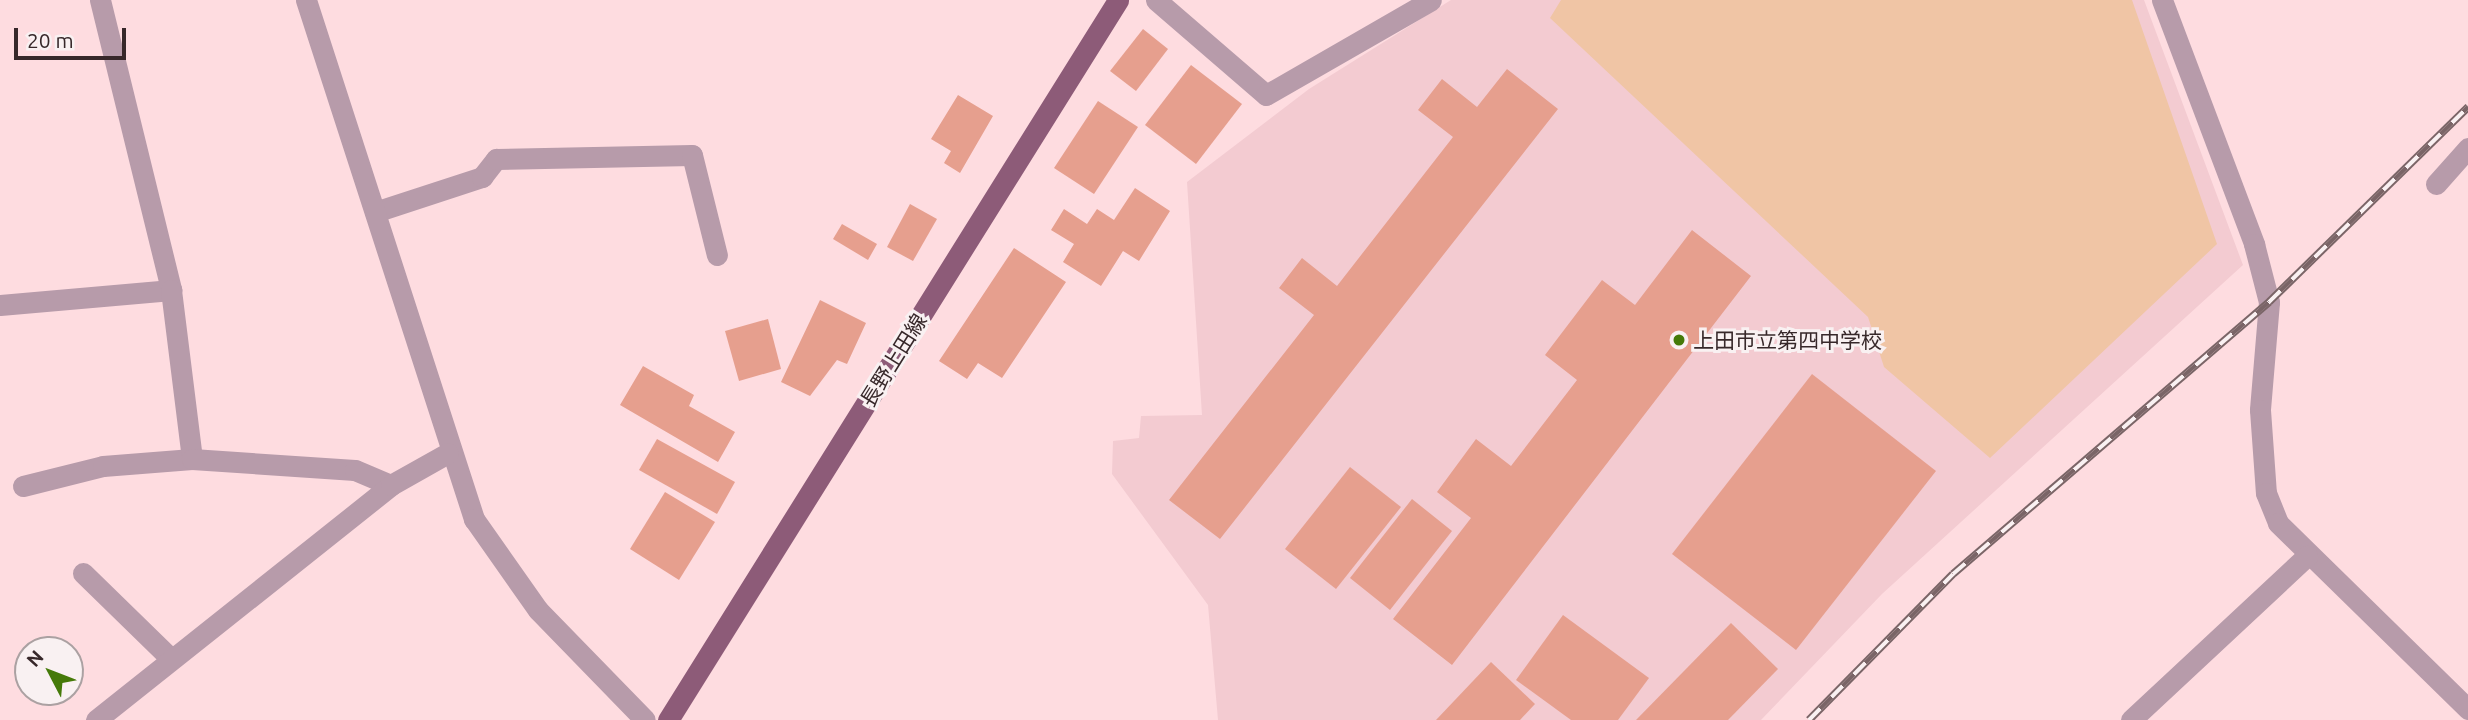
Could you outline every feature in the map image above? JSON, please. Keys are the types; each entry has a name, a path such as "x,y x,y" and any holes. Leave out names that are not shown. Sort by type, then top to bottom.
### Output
{"main road":[{"name":"長野上田線","path":"668,720 1118,0"}],"street":[{"path":"100,0 172,290 191,459"},
{"path":"306,0 375,212 448,453 474,519 538,610 645,720"},
{"path":"1156,0 1266,95 1431,0"},
{"path":"2162,0 2254,244 2269,302 2260,410 2266,493 2278,523 2307,556 2468,709"},
{"path":"2436,184 2468,148"},
{"path":"375,212 482,177 496,159 692,155 717,255"},
{"path":"0,305 172,290"},
{"path":"96,720 169,657 391,485 448,453"},
{"path":"23,486 103,466 191,459 355,470 391,485"},
{"path":"2131,720 2307,556"},
{"path":"83,573 169,657"}],"shaded area":[{"name":"上田市立第四中学校","path":"1451,0 2144,0 2243,265 1882,594 1761,720 1218,720 1208,605 1112,474 1113,441 1139,438 1141,416 1202,415 1187,182 1309,89"},
{"path":"1561,0 2132,0 2217,244 1990,458 1884,367 1868,317 1550,18"}],"building":[{"path":"1143,29 1168,49 1136,91 1110,71"},
{"path":"1191,65 1242,104 1196,164 1145,125"},
{"path":"1507,69 1558,109 1220,539 1169,500 1314,315 1279,288 1302,258 1337,286 1453,137 1418,110 1442,79 1477,107"},
{"path":"958,95 993,116 960,173 944,163 951,151 931,139"},
{"path":"1098,101 1138,127 1094,194 1054,168"},
{"path":"1135,188 1170,211 1139,261 1123,251 1101,286 1063,262 1074,244 1051,230 1064,209 1087,224 1097,209 1114,220"},
{"path":"910,204 937,219 913,261 887,247"},
{"path":"842,224 877,244 868,260 833,239"},
{"path":"1692,230 1751,276 1452,665 1393,619 1471,518 1437,492 1476,439 1511,466 1577,380 1545,355 1602,280 1635,305"},
{"path":"1014,248 1066,282 1002,378 978,363 967,379 939,361"},
{"path":"820,300 866,323 847,364 837,360 810,396 781,382"},
{"path":"768,319 781,369 739,381 725,331"},
{"path":"643,366 694,395 689,406 735,432 718,462 620,405"},
{"path":"1812,374 1936,471 1796,650 1672,554"},
{"path":"657,439 735,482 717,514 639,470"},
{"path":"1350,467 1401,507 1336,589 1285,549"},
{"path":"665,492 715,522 679,580 630,549"},
{"path":"1412,499 1452,531 1390,610 1350,578"},
{"path":"1563,615 1649,678 1618,720 1571,720 1516,680"},
{"path":"1731,623 1778,669 1728,720 1636,720"},
{"path":"1491,662 1535,704 1520,720 1436,720"}],"railway":[{"path":"1809,720 1953,574 2269,302 2468,107"}],"place":[{"name":"上田市立第四中学校","path":"1679,340"}]}
